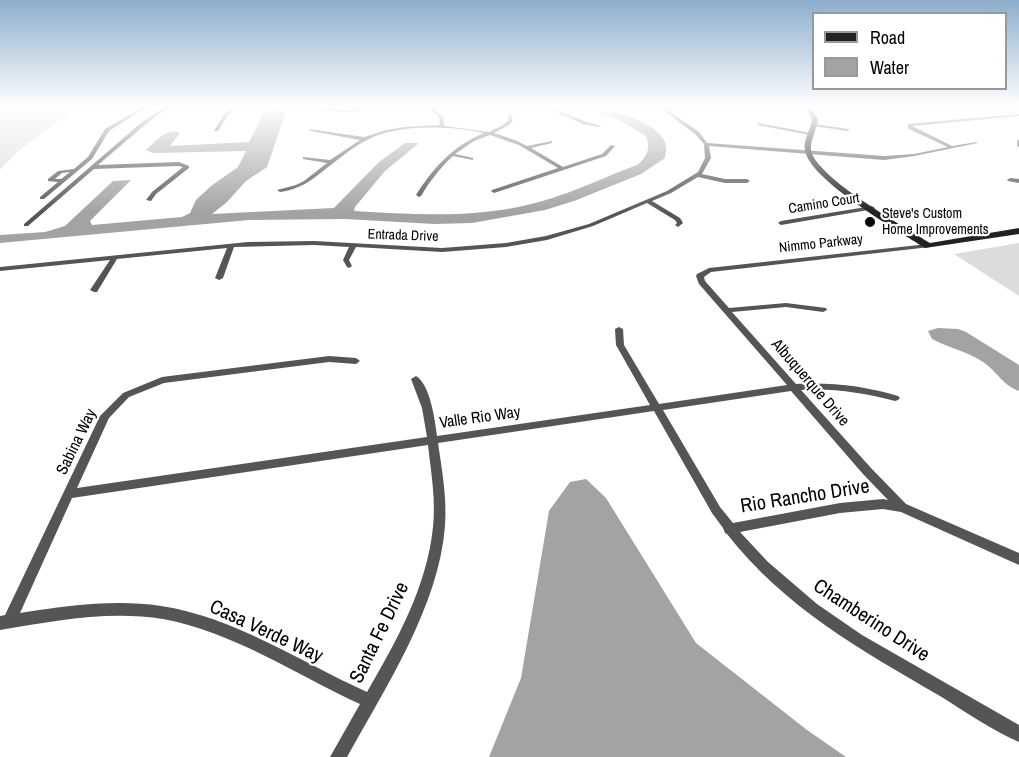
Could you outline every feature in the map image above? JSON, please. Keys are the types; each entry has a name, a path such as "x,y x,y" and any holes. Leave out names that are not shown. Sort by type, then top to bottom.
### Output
{"street":[{"path":"42,198 94,153 100,142"},
{"path":"26,225 122,142"},
{"path":"280,190 306,184 330,162 360,142"},
{"path":"419,195 433,173 452,154 469,142"},
{"path":"514,142 563,169"},
{"path":"525,148 549,142"},
{"path":"810,142 809,153 814,163 828,178 928,246"},
{"path":"942,142 950,146"},
{"path":"747,182 726,181 698,175 707,163 706,144 893,158 974,142"},
{"path":"494,192 604,155 613,146"},
{"path":"452,154 471,159"},
{"path":"305,158 330,162"},
{"path":"94,166 179,164 187,167 154,193 149,200"},
{"path":"62,181 50,180 60,172 76,170"},
{"name":"Entrada Drive","path":"0,269 231,246 292,243 442,250 517,243 591,225 680,186 698,175"},
{"path":"1010,180 1019,181"},
{"path":"647,201 678,219 680,223 678,225"},
{"name":"Camino Court","path":"781,223 872,208"},
{"name":"Nimmo Parkway","path":"700,276 709,270 928,246 1019,231"},
{"path":"219,278 231,246"},
{"path":"349,266 347,255 353,246"},
{"path":"94,290 115,257"},
{"name":"Albuquerque Drive","path":"700,276 702,282 902,507"},
{"path":"727,310 777,305 823,310"},
{"name":"Chamberino Drive","path":"620,329 620,345 706,495 729,529 792,593 831,623 1019,734"},
{"name":"Sabina Way","path":"4,623 105,416 118,401 138,388 176,378 329,359 356,361"},
{"name":"Santa Fe Drive","path":"338,757 412,622 431,568 439,515 433,440 426,398 416,379"},
{"name":"Valle Rio Way","path":"68,494 794,387 836,386 867,390 895,398"},
{"name":"Rio Rancho Drive","path":"729,529 862,505 902,507 1019,559"},
{"name":"Casa Verde Way","path":"4,623 71,612 115,610 155,612 184,617 210,625 369,701"}],"shaded area":[{"path":"0,142 30,142 19,150 0,170"},
{"path":"1019,243 1019,296 954,254"}],"water":[{"path":"155,142 173,142 170,146 276,142 267,167 246,181 227,202 212,214 334,208 379,162 405,143 419,143 385,171 354,211 451,214 522,206 581,188 637,165 647,152 647,142 665,142 666,154 665,158 641,174 574,201 545,210 472,223 434,224 345,219 249,220 0,243 0,235 45,232 65,226 113,181 131,180 90,221 92,225 182,217 190,213 196,200 211,186 238,167 246,151 153,153 146,150"},
{"path":"938,328 958,329 966,332 1019,365 1019,391 1008,385 977,358 932,339 928,331"},
{"path":"586,479 606,498 696,643 807,730 846,757 489,757 521,678 549,511 570,482"}],"place":[{"name":"Steve's Custom Home Improvements","path":"870,222"}]}
